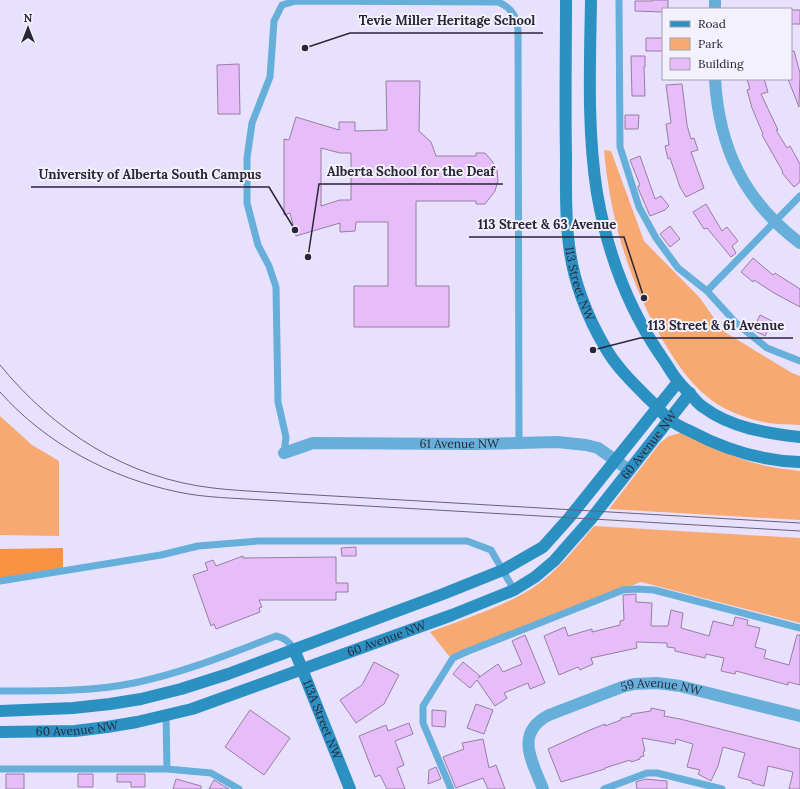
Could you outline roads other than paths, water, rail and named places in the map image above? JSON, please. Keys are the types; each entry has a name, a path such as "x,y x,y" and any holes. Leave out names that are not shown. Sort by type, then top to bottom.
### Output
{"street":[{"name":"113 Street NW","path":"566,0 566,199 569,245 574,271 584,304 605,348 622,370 669,419"},
{"path":"591,0 591,123 597,193 606,234 620,277 645,330 678,382 702,407 723,420 746,428 800,437"},
{"path":"715,80 718,112 726,143 737,171 753,198 774,221 800,243"},
{"name":"60 Avenue NW","path":"0,711 73,708 141,699 182,690 443,594 503,570 543,547 678,382"},
{"name":"60 Avenue NW","path":"0,732 75,731 122,725 166,716 227,697 514,590 535,577 554,561 581,531 690,393"},
{"path":"669,419 720,446 744,453 800,462"},
{"name":"61 Avenue NW","path":"284,453 313,443 557,442 586,445 598,448 616,459 629,470"},
{"name":"113A Street NW","path":"294,649 304,669 350,789"},
{"name":"59 Avenue NW","path":"544,789 530,756 528,746 531,731 538,721 549,714 622,686 657,683 680,686 800,716"}],"lane":[{"path":"619,0 620,147 639,207 656,238 678,268 707,291 736,323 767,348 800,361"},
{"path":"284,453 286,437 278,402 276,287 269,266 258,245 247,203 247,158 252,123 270,77 274,21 282,5 296,1 498,2 509,8 516,18 518,37 519,443"},
{"path":"707,291 800,196"},
{"path":"0,581 161,555 198,546 258,541 467,541 491,550 514,590"},
{"path":"451,789 423,723 423,706 453,658 623,590 654,590 800,628"},
{"path":"0,691 69,691 133,683 198,666 276,636 287,640 294,649"},
{"path":"166,716 166,769"},
{"path":"0,769 166,769 211,773 239,789"},
{"path":"604,789 647,773 657,773 722,789"}],"tram line":[{"path":"0,365 21,389 44,411 94,448 151,474 181,483 245,491 800,523"},
{"path":"0,392 18,411 38,428 81,456 128,478 153,486 189,494 210,497 800,531"}],"place":[{"name":"Tevie Miller Heritage School","path":"305,48"},
{"name":"University of Alberta South Campus","path":"295,230"},
{"name":"Alberta School for the Deaf","path":"308,257"},
{"name":"113 Street & 63 Avenue","path":"644,298"},
{"name":"113 Street & 61 Avenue","path":"593,350"}]}
